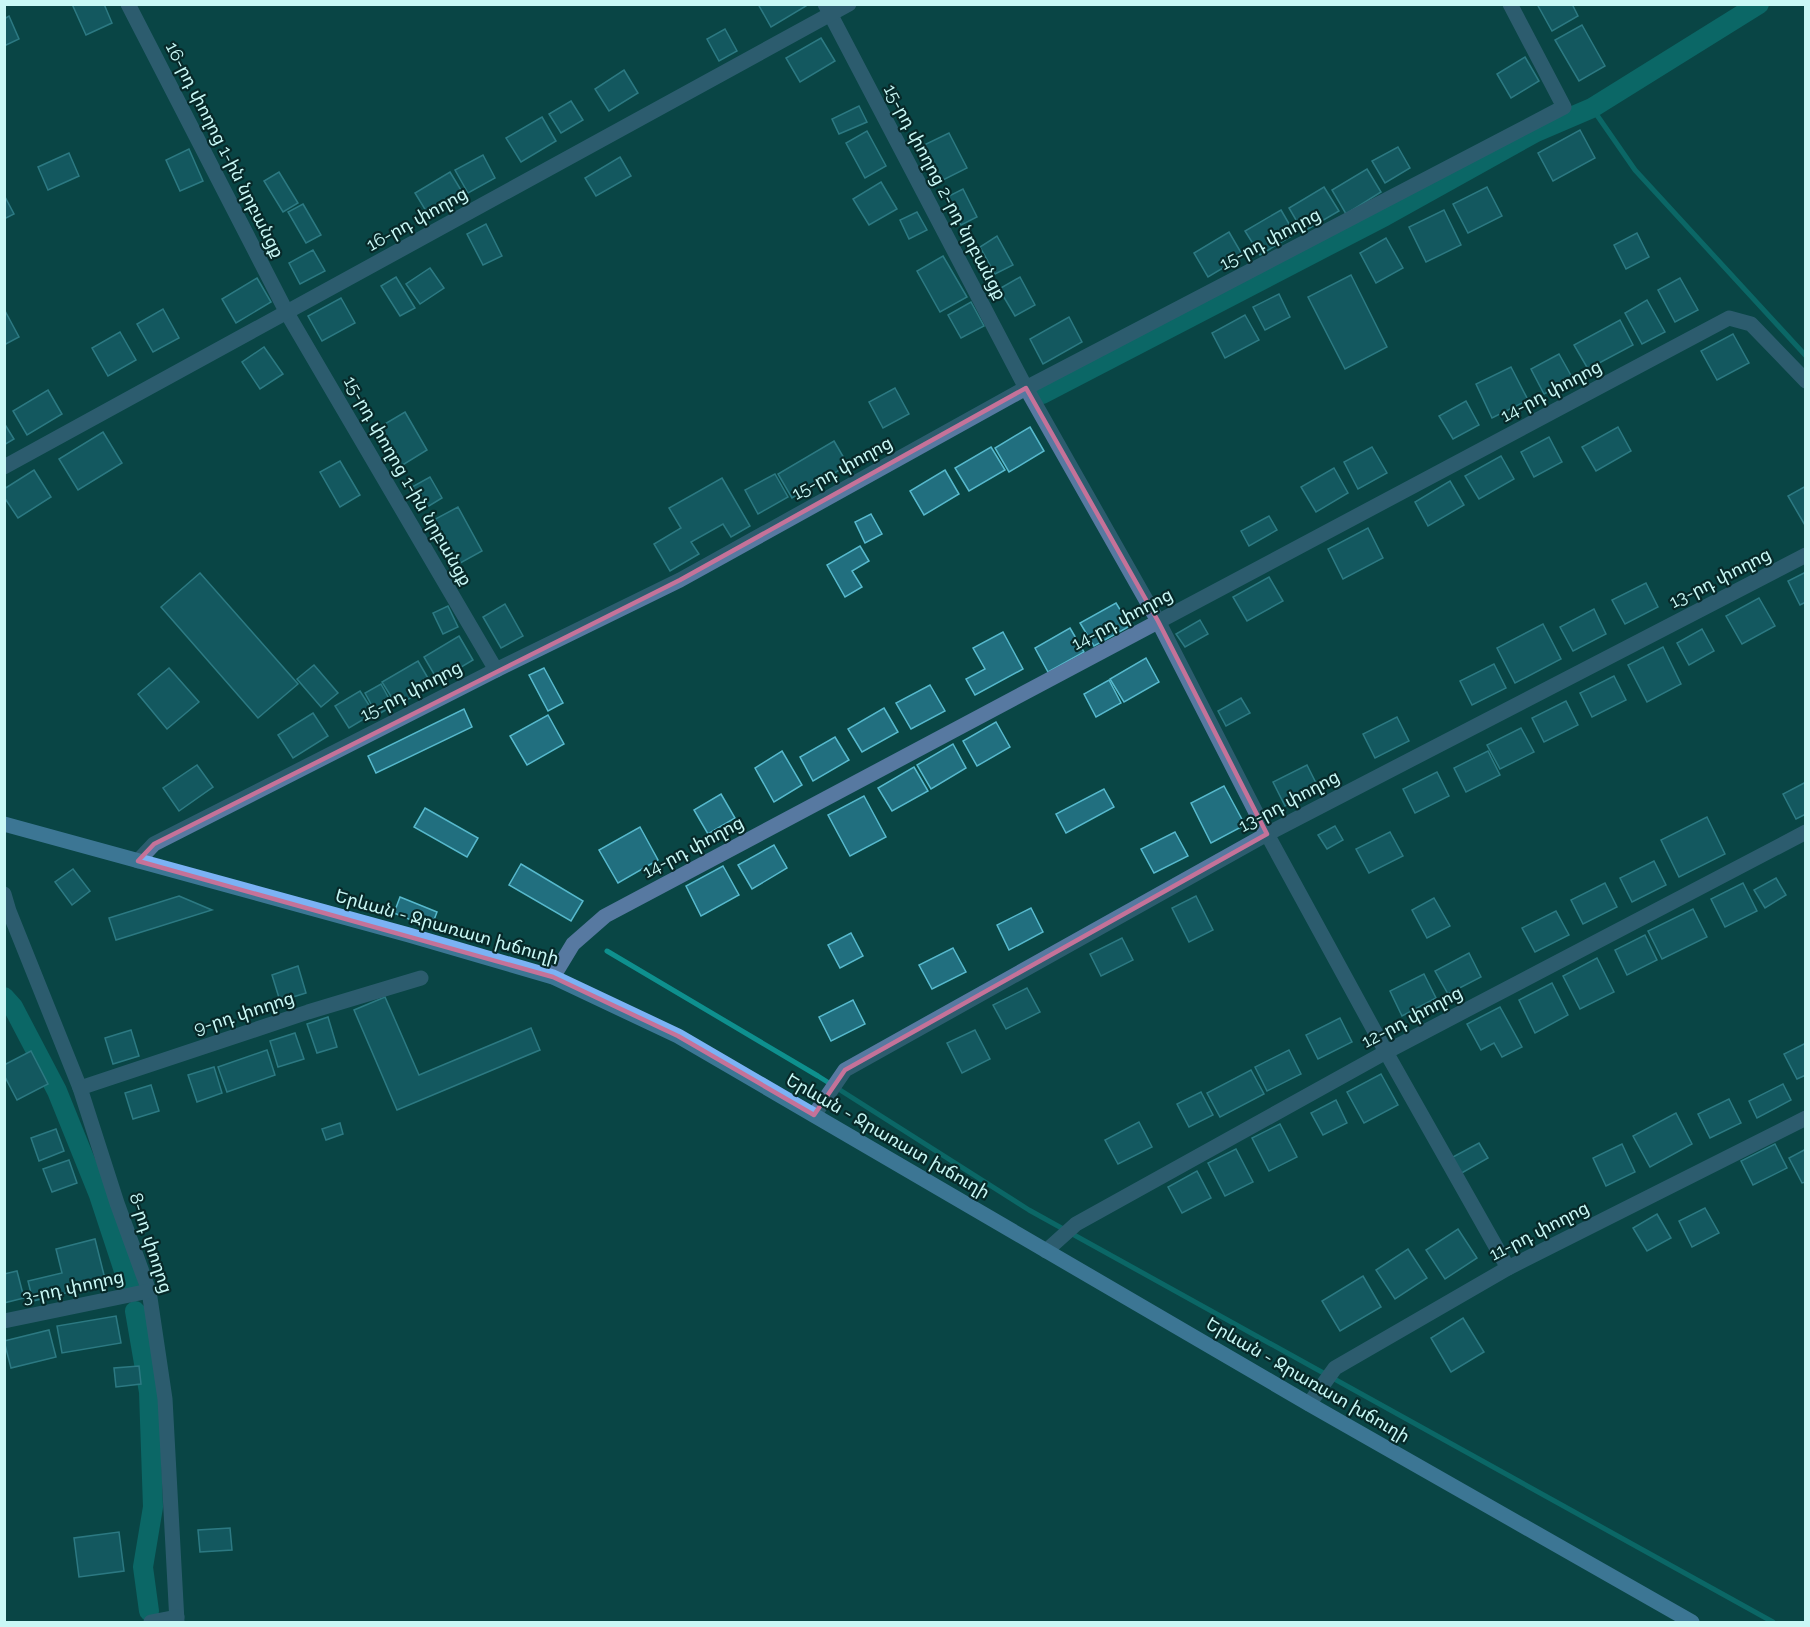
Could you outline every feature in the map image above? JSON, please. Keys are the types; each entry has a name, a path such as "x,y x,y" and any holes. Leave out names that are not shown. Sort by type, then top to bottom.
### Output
{"main road":[{"name":"Երևան - Ջրառատ խճուղի","path":"4,824 410,935 553,977 678,1036 1050,1247 1692,1623"}],"street":[{"name":"16-րդ փողոց 1-ին նրբանցք","path":"128,4 287,313"},
{"name":"16-րդ փողոց","path":"4,467 287,313 828,9 849,4"},
{"name":"15-րդ փողոց","path":"138,861 154,844 496,670 680,580 1026,388 1564,107 1510,4"},
{"name":"15-րդ փողոց 2-րդ նրբանցք","path":"828,9 1026,388 1158,621 1268,834 1386,1052 1508,1268"},
{"name":"15-րդ փողոց 1-ին նրբանցք","path":"287,313 496,670"},
{"name":"14-րդ փողոց","path":"553,977 573,944 604,916 1729,318 1751,324 1806,381"},
{"name":"13-րդ փողոց","path":"814,1115 845,1070 1268,834 1806,555"},
{"name":"12-րդ փողոց","path":"1050,1247 1076,1224 1386,1052 1806,832"},
{"name":"8-րդ փողոց","path":"4,894 7,913 80,1088 117,1203 149,1291 165,1399 177,1620"},
{"name":"9-րդ փողոց","path":"80,1088 308,1012 421,978"},
{"name":"11-րդ փողոց","path":"1312,1399 1335,1368 1508,1268 1806,1118"},
{"name":"3-րդ փողոց","path":"4,1321 149,1291"},
{"path":"151,1623 177,1620"}],"highlighted area":[{"path":"1026,388 1158,621 1267,834 845,1070 814,1115 678,1036 553,977 138,861 154,844 680,580"}],"building":[{"path":"72,4 104,4 112,23 86,35"},
{"path":"758,4 805,4 806,6 771,27"},
{"path":"1537,4 1572,4 1578,16 1552,31"},
{"path":"9,16 19,39 4,46 4,19"},
{"path":"1582,25 1605,66 1579,81 1555,40"},
{"path":"725,29 737,51 719,61 707,39"},
{"path":"821,38 835,61 800,82 786,58"},
{"path":"1525,57 1539,81 1511,98 1497,74"},
{"path":"624,70 638,93 609,111 595,89"},
{"path":"571,101 583,120 561,133 549,114"},
{"path":"859,106 867,122 839,134 832,119"},
{"path":"542,117 556,141 521,162 506,138"},
{"path":"1580,130 1595,158 1553,181 1538,153"},
{"path":"867,131 886,166 865,178 846,143"},
{"path":"949,133 967,168 941,181 924,145"},
{"path":"1398,147 1410,168 1385,183 1372,161"},
{"path":"189,149 203,181 180,191 166,160"},
{"path":"69,153 79,176 48,190 38,167"},
{"path":"483,155 495,178 468,193 455,170"},
{"path":"620,157 631,176 596,196 585,178"},
{"path":"1367,169 1381,192 1346,214 1332,190"},
{"path":"279,172 298,203 283,212 264,181"},
{"path":"450,172 464,195 429,216 415,193"},
{"path":"881,182 897,209 869,225 853,199"},
{"path":"1324,187 1339,211 1303,232 1289,208"},
{"path":"1487,187 1502,216 1468,233 1453,204"},
{"path":"963,189 977,217 961,225 947,197"},
{"path":"4,195 14,214 4,219"},
{"path":"303,204 321,235 306,243 288,212"},
{"path":"1281,210 1295,234 1260,255 1245,231"},
{"path":"1444,210 1461,245 1426,262 1409,227"},
{"path":"917,212 927,230 909,239 900,220"},
{"path":"486,224 502,256 483,265 467,234"},
{"path":"1229,232 1243,256 1208,277 1194,253"},
{"path":"1637,233 1649,257 1626,269 1614,245"},
{"path":"997,236 1013,265 995,274 980,247"},
{"path":"1386,238 1403,268 1376,283 1360,253"},
{"path":"313,250 325,271 300,284 289,263"},
{"path":"943,256 967,297 940,312 917,271"},
{"path":"430,268 444,288 420,304 406,284"},
{"path":"1351,275 1387,347 1345,369 1308,297"},
{"path":"396,277 415,308 400,316 381,286"},
{"path":"1020,277 1035,305 1015,316 999,289"},
{"path":"257,278 271,302 236,323 222,299"},
{"path":"1680,278 1698,310 1675,322 1658,290"},
{"path":"1279,294 1290,317 1265,330 1253,307"},
{"path":"341,298 355,323 322,341 308,316"},
{"path":"1647,300 1665,332 1642,344 1625,313"},
{"path":"971,302 984,326 961,338 948,315"},
{"path":"4,309 19,337 4,345"},
{"path":"163,309 179,338 153,352 137,324"},
{"path":"1245,315 1259,340 1225,358 1212,333"},
{"path":"1069,317 1082,342 1043,364 1030,339"},
{"path":"1620,320 1633,345 1588,369 1574,345"},
{"path":"120,332 136,360 108,376 92,348"},
{"path":"1733,334 1749,363 1717,380 1701,351"},
{"path":"264,347 283,374 260,389 242,362"},
{"path":"1559,354 1573,379 1544,394 1531,369"},
{"path":"1511,367 1528,400 1492,418 1476,384"},
{"path":"895,388 909,414 883,428 869,402"},
{"path":"48,390 62,414 27,435 13,411"},
{"path":"1466,401 1479,425 1453,439 1439,416"},
{"path":"405,412 427,450 401,466 378,428"},
{"path":"4,423 14,439 4,445"},
{"path":"1030,427 1044,451 1009,472 995,448"},
{"path":"1618,427 1631,451 1596,471 1582,447"},
{"path":"103,432 122,463 78,490 59,459"},
{"path":"1549,437 1562,462 1534,477 1521,452"},
{"path":"834,441 848,465 792,498 778,474"},
{"path":"991,447 1005,470 969,491 955,468"},
{"path":"1372,447 1387,473 1358,489 1344,462"},
{"path":"1501,456 1514,479 1479,499 1465,476"},
{"path":"340,461 360,495 340,507 320,472"},
{"path":"1334,468 1348,493 1316,512 1301,487"},
{"path":"34,470 51,497 18,518 4,497 4,489"},
{"path":"945,470 959,494 924,515 910,491"},
{"path":"775,474 788,497 758,514 745,490"},
{"path":"430,477 442,498 424,509 412,487"},
{"path":"722,478 750,526 731,537 723,524 691,542 699,554 670,571 654,544 681,528 669,508"},
{"path":"1450,481 1464,505 1428,526 1415,502"},
{"path":"1806,486 1806,527 1788,496"},
{"path":"458,507 482,551 453,567 428,523"},
{"path":"871,514 882,534 865,543 855,522"},
{"path":"1269,516 1277,530 1249,546 1241,531"},
{"path":"1368,528 1383,558 1343,579 1328,549"},
{"path":"860,546 869,561 852,571 862,587 845,597 827,565"},
{"path":"1806,572 1806,602 1800,605 1788,581"},
{"path":"200,573 298,684 258,718 161,607"},
{"path":"1269,577 1283,601 1247,621 1233,597"},
{"path":"1646,583 1658,607 1625,624 1612,600"},
{"path":"1759,598 1775,626 1742,644 1726,616"},
{"path":"1116,603 1130,626 1094,646 1080,623"},
{"path":"505,604 523,636 501,648 483,617"},
{"path":"448,606 458,627 443,634 433,613"},
{"path":"1594,609 1606,634 1573,651 1560,627"},
{"path":"1200,620 1208,634 1185,647 1176,634"},
{"path":"1543,624 1561,659 1515,683 1497,648"},
{"path":"1070,628 1084,652 1048,672 1035,648"},
{"path":"1702,629 1714,651 1689,665 1677,643"},
{"path":"1003,632 1023,669 975,695 966,679 985,669 973,648"},
{"path":"459,636 473,660 438,681 424,657"},
{"path":"1663,647 1681,684 1647,702 1628,665"},
{"path":"1146,658 1159,682 1124,702 1110,679"},
{"path":"418,661 432,685 397,706 382,682"},
{"path":"1494,664 1506,688 1472,705 1460,681"},
{"path":"314,665 338,693 321,707 297,679"},
{"path":"169,668 199,702 167,729 138,694"},
{"path":"544,668 563,703 548,711 529,675"},
{"path":"1614,676 1626,700 1592,717 1580,693"},
{"path":"1109,680 1121,703 1096,717 1084,694"},
{"path":"381,684 393,706 377,715 365,693"},
{"path":"930,685 945,711 911,729 896,703"},
{"path":"360,691 374,713 349,728 335,706"},
{"path":"1241,698 1250,713 1226,726 1218,711"},
{"path":"1566,701 1578,725 1544,742 1532,718"},
{"path":"884,708 898,732 862,752 848,729"},
{"path":"464,709 472,727 376,773 368,756"},
{"path":"313,713 328,736 293,758 278,735"},
{"path":"548,715 564,744 527,765 510,736"},
{"path":"1397,717 1409,741 1375,758 1363,734"},
{"path":"996,722 1010,747 977,766 963,741"},
{"path":"1521,728 1534,752 1500,769 1487,745"},
{"path":"835,737 849,760 813,781 800,757"},
{"path":"953,744 966,768 931,789 917,765"},
{"path":"782,751 802,785 774,802 755,768"},
{"path":"1488,751 1500,775 1466,792 1454,768"},
{"path":"197,765 213,787 179,811 163,788"},
{"path":"1307,765 1319,789 1285,806 1273,782"},
{"path":"914,767 928,791 892,811 878,788"},
{"path":"1437,772 1449,796 1415,813 1403,789"},
{"path":"1806,782 1806,814 1796,819 1783,794"},
{"path":"1224,786 1245,825 1211,843 1191,803"},
{"path":"1104,789 1114,807 1066,833 1056,814"},
{"path":"721,794 735,818 708,834 694,810"},
{"path":"864,796 886,837 850,856 828,815"},
{"path":"425,808 478,838 467,857 414,827"},
{"path":"1707,817 1725,854 1679,877 1661,840"},
{"path":"1335,826 1343,840 1327,849 1318,835"},
{"path":"640,827 658,860 618,883 599,850"},
{"path":"1175,832 1188,856 1154,873 1141,849"},
{"path":"1390,832 1403,856 1369,873 1356,849"},
{"path":"774,845 787,868 752,889 738,865"},
{"path":"1654,861 1666,885 1632,902 1620,878"},
{"path":"521,864 583,901 571,921 509,885"},
{"path":"723,866 739,895 701,916 686,886"},
{"path":"73,869 90,891 72,905 55,882"},
{"path":"1776,878 1786,895 1765,908 1754,890"},
{"path":"1605,883 1617,907 1583,924 1571,900"},
{"path":"1743,883 1757,911 1725,927 1711,899"},
{"path":"179,896 212,910 116,940 109,918"},
{"path":"1196,896 1213,930 1189,942 1172,908"},
{"path":"400,897 437,912 431,928 394,913"},
{"path":"1434,898 1450,926 1427,938 1412,910"},
{"path":"1031,908 1043,932 1009,950 997,925"},
{"path":"1693,909 1707,937 1662,959 1648,931"},
{"path":"1556,911 1569,935 1535,952 1522,928"},
{"path":"851,933 863,956 840,968 828,945"},
{"path":"1645,935 1657,960 1627,975 1615,950"},
{"path":"1122,938 1133,960 1101,976 1090,954"},
{"path":"953,948 966,972 932,989 919,965"},
{"path":"1469,953 1481,977 1448,994 1435,971"},
{"path":"1597,958 1614,992 1580,1009 1563,976"},
{"path":"298,966 306,993 280,1001 272,975"},
{"path":"1424,974 1436,998 1402,1016 1390,991"},
{"path":"1552,983 1568,1015 1535,1033 1519,1000"},
{"path":"1027,988 1040,1012 1006,1029 993,1005"},
{"path":"385,997 419,1075 531,1028 540,1050 397,1110 354,1010"},
{"path":"853,1000 865,1024 831,1041 819,1017"},
{"path":"1500,1007 1522,1047 1502,1057 1494,1043 1481,1050 1467,1024"},
{"path":"328,1017 337,1047 317,1053 307,1024"},
{"path":"1340,1018 1352,1042 1318,1059 1306,1035"},
{"path":"131,1030 139,1056 113,1064 105,1038"},
{"path":"975,1030 990,1059 962,1073 947,1043"},
{"path":"295,1033 304,1059 278,1067 270,1041"},
{"path":"1806,1043 1806,1075 1797,1079 1784,1054"},
{"path":"267,1050 275,1075 227,1092 218,1067"},
{"path":"1289,1050 1301,1074 1267,1091 1255,1067"},
{"path":"31,1051 48,1084 17,1100 4,1075 4,1065"},
{"path":"214,1067 222,1093 197,1102 188,1075"},
{"path":"1251,1070 1264,1094 1220,1117 1207,1093"},
{"path":"1381,1074 1398,1105 1364,1123 1347,1092"},
{"path":"1783,1084 1791,1100 1757,1118 1749,1101"},
{"path":"151,1085 159,1111 133,1119 125,1093"},
{"path":"1201,1092 1213,1115 1189,1127 1177,1104"},
{"path":"1729,1099 1741,1123 1710,1138 1698,1114"},
{"path":"1336,1100 1347,1123 1323,1135 1311,1113"},
{"path":"1676,1113 1692,1144 1650,1167 1633,1136"},
{"path":"1139,1122 1152,1147 1118,1164 1105,1140"},
{"path":"340,1123 343,1134 326,1140 322,1129"},
{"path":"1280,1124 1297,1157 1269,1171 1252,1138"},
{"path":"56,1129 64,1151 39,1161 31,1138"},
{"path":"1479,1143 1488,1158 1460,1174 1451,1158"},
{"path":"1622,1144 1635,1172 1606,1186 1593,1158"},
{"path":"1775,1144 1787,1168 1753,1185 1741,1161"},
{"path":"1236,1149 1253,1182 1225,1196 1208,1163"},
{"path":"1806,1149 1806,1182 1802,1183 1789,1158"},
{"path":"69,1160 77,1183 52,1192 43,1169"},
{"path":"1197,1171 1211,1198 1182,1213 1168,1187"},
{"path":"1705,1208 1719,1233 1692,1247 1679,1221"},
{"path":"1657,1214 1671,1238 1647,1251 1633,1228"},
{"path":"1458,1229 1477,1258 1445,1279 1426,1250"},
{"path":"95,1239 106,1283 33,1301 28,1281 62,1273 56,1249"},
{"path":"1408,1249 1427,1278 1395,1299 1376,1270"},
{"path":"17,1271 24,1298 4,1303 4,1274"},
{"path":"1363,1276 1381,1307 1340,1331 1322,1301"},
{"path":"116,1316 121,1343 62,1353 57,1326"},
{"path":"1463,1318 1484,1352 1451,1372 1431,1338"},
{"path":"49,1330 56,1357 11,1368 4,1341"},
{"path":"139,1366 141,1384 116,1387 114,1368"},
{"path":"230,1528 232,1550 200,1552 198,1530"},
{"path":"119,1532 124,1571 79,1577 74,1538"}],"waterway":[{"path":"1042,394 1385,216 1536,132 1592,108 1759,4"},
{"path":"1592,108 1635,170 1806,356"},
{"path":"607,951 818,1076 1029,1210 1773,1622"},
{"path":"4,997 13,1007 57,1091 99,1195 129,1286"},
{"path":"135,1311 149,1392 153,1507 143,1567 149,1611"}]}
